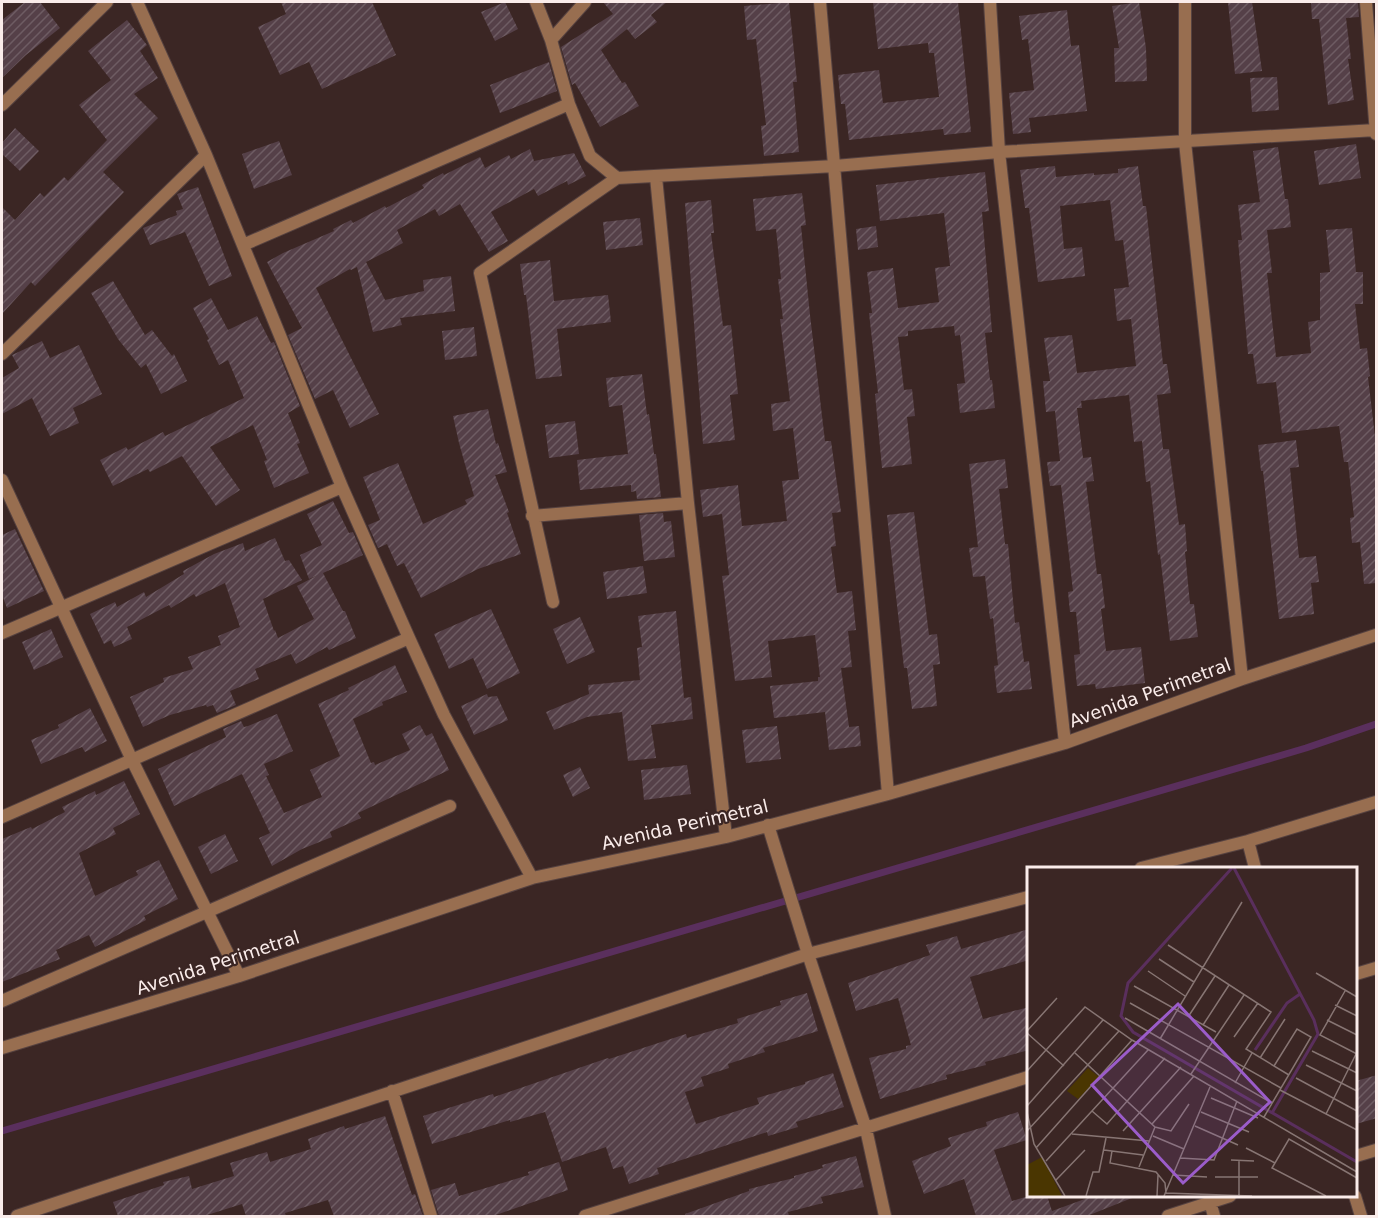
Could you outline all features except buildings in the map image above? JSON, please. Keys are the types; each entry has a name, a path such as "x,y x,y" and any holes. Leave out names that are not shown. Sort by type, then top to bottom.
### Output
{"street":[{"path":"2,105 107,2"},
{"path":"137,2 206,154 342,487 409,638 444,715 532,878"},
{"path":"536,2 551,40 569,104 590,156 617,178"},
{"path":"551,40 585,2"},
{"path":"820,2 888,794"},
{"path":"990,2 999,152 1065,742"},
{"path":"1185,2 1185,142 1242,679"},
{"path":"553,602 532,516 480,273 617,178 835,166 999,152 1376,131 1366,2"},
{"path":"243,245 569,104"},
{"path":"2,354 206,154"},
{"path":"656,177 688,504 726,837"},
{"path":"2,480 132,760 239,976"},
{"path":"2,633 342,487"},
{"path":"532,516 688,504"},
{"name":"Avenida Perimetral","path":"2,1048 239,976 532,878 726,837 888,794 1065,742 1242,679 1377,635"},
{"path":"2,817 409,638"},
{"path":"1145,867 1248,841 1377,802"},
{"path":"2,1001 450,806"},
{"path":"768,825 866,1129 885,1216"},
{"path":"1248,841 1255,867"},
{"path":"17,1216 808,954 1027,898"},
{"path":"1357,974 1377,968"},
{"path":"585,1216 1027,1078"},
{"path":"392,1092 431,1216"},
{"path":"1357,1156 1377,1150"},
{"path":"1168,1216 1227,1197"},
{"path":"1355,1197 1360,1216"},
{"path":"1210,1202 1214,1216"}],"waterway":[{"path":"2,1131 1306,748 1376,724"}]}
